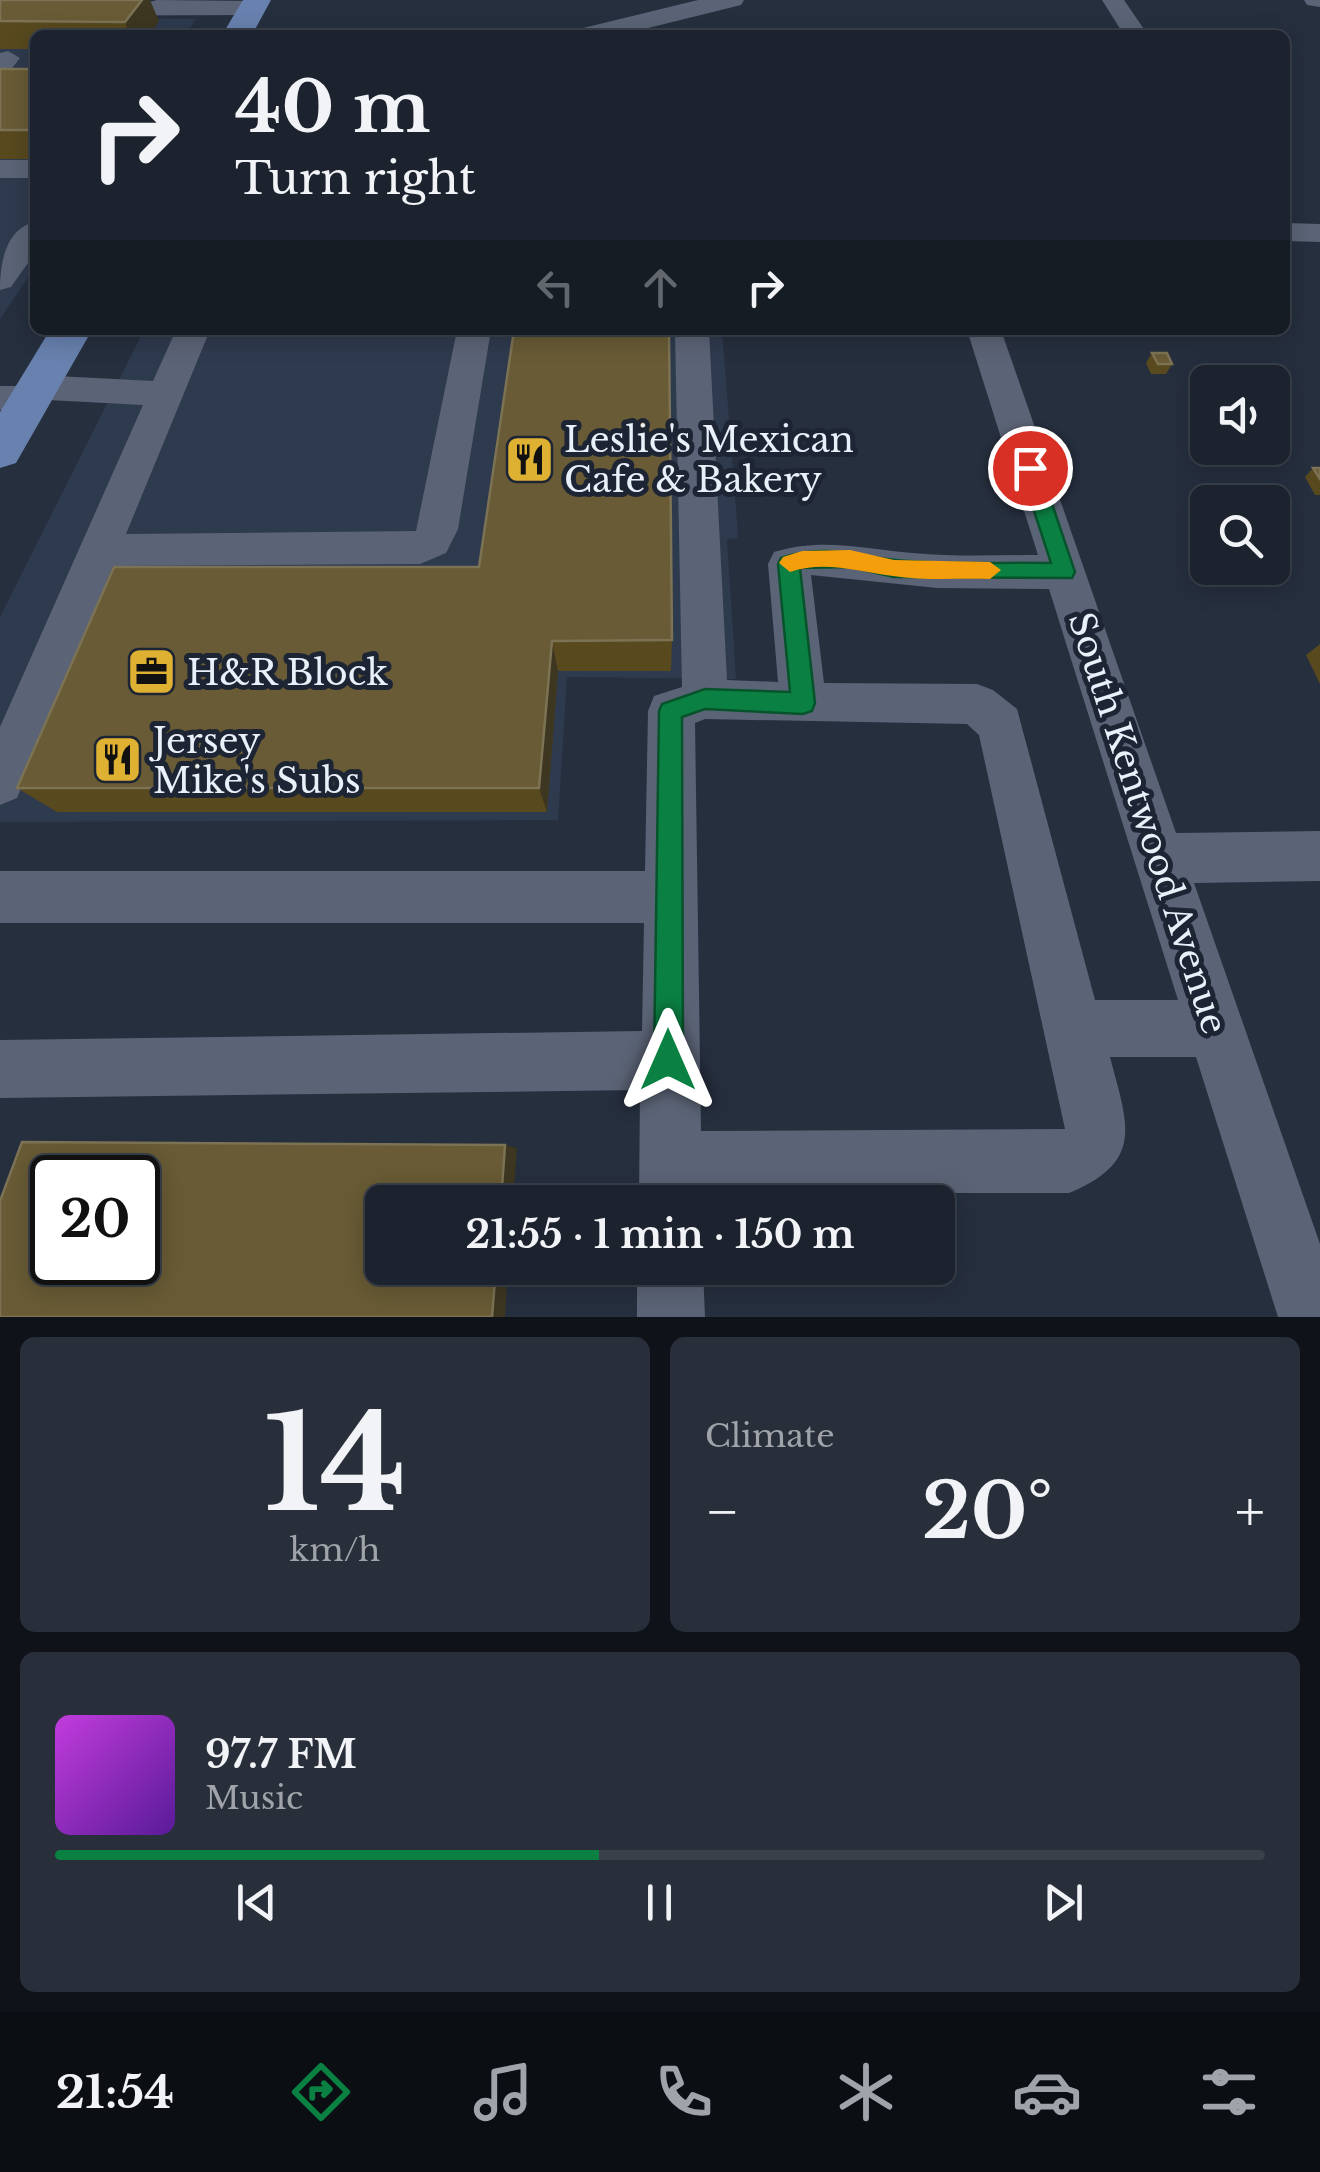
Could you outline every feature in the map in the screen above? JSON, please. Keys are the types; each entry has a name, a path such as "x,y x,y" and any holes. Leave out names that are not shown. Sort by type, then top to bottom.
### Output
{"main road":[{"path":"240,30 255,4"},
{"path":"0,451 23,394 66,335"}],"street":[{"path":"0,6 20,0"},
{"path":"632,30 662,27 703,2 733,0"},
{"path":"1113,0 1133,30"},
{"path":"0,6 255,4"},
{"path":"0,169 30,169"},
{"path":"0,229 30,230"},
{"path":"1290,232 1320,233"},
{"path":"0,280 30,237"},
{"path":"0,782 191,335"},
{"path":"99,550 420,548 431,542 438,530 473,335"},
{"path":"692,335 705,699"},
{"name":"South Kentwood Avenue","path":"986,335 1312,1317"},
{"path":"23,394 163,394"},
{"path":"803,703 789,564 802,559 850,558 894,568 1065,572"},
{"path":"705,699 803,703 977,704 1000,724 1098,1129 1087,1151 1069,1162 670,1182 670,711 705,699"},
{"path":"1160,858 1320,856"},
{"path":"0,897 668,897"},
{"path":"1074,1029 1216,1028"},
{"path":"0,1069 668,1060"},
{"path":"670,1285 670,1317"}],"shaded area":[{"path":"0,17 196,19 189,30 30,30 30,274 0,319"},
{"path":"141,335 722,335 738,534 737,538 727,539 736,679 567,677 558,820 0,822 0,617"}],"building":[{"path":"0,0 142,0 125,22 0,21"},
{"path":"0,69 30,69 30,130 0,130"},
{"path":"513,335 669,335 672,640 552,641 539,788 17,788 114,567 479,567"},
{"path":"1152,353 1167,353 1172,364 1158,364"},
{"path":"22,1142 505,1145 502,1185 365,1185 365,1285 495,1285 492,1317 0,1317 0,1201"}],"slow traffic":[{"path":"790,563 850,558 894,568 990,570"}],"place":[{"name":"Leslie's Mexican Cafe & Bakery","path":"529,459"},
{"name":"H&R Block","path":"152,672"},
{"name":"Jersey Mike's Subs","path":"118,760"}],"route":[{"path":"668,1060 670,711 705,699 803,703 789,564 802,559 850,558 894,568 1065,572 1030,468"}]}
